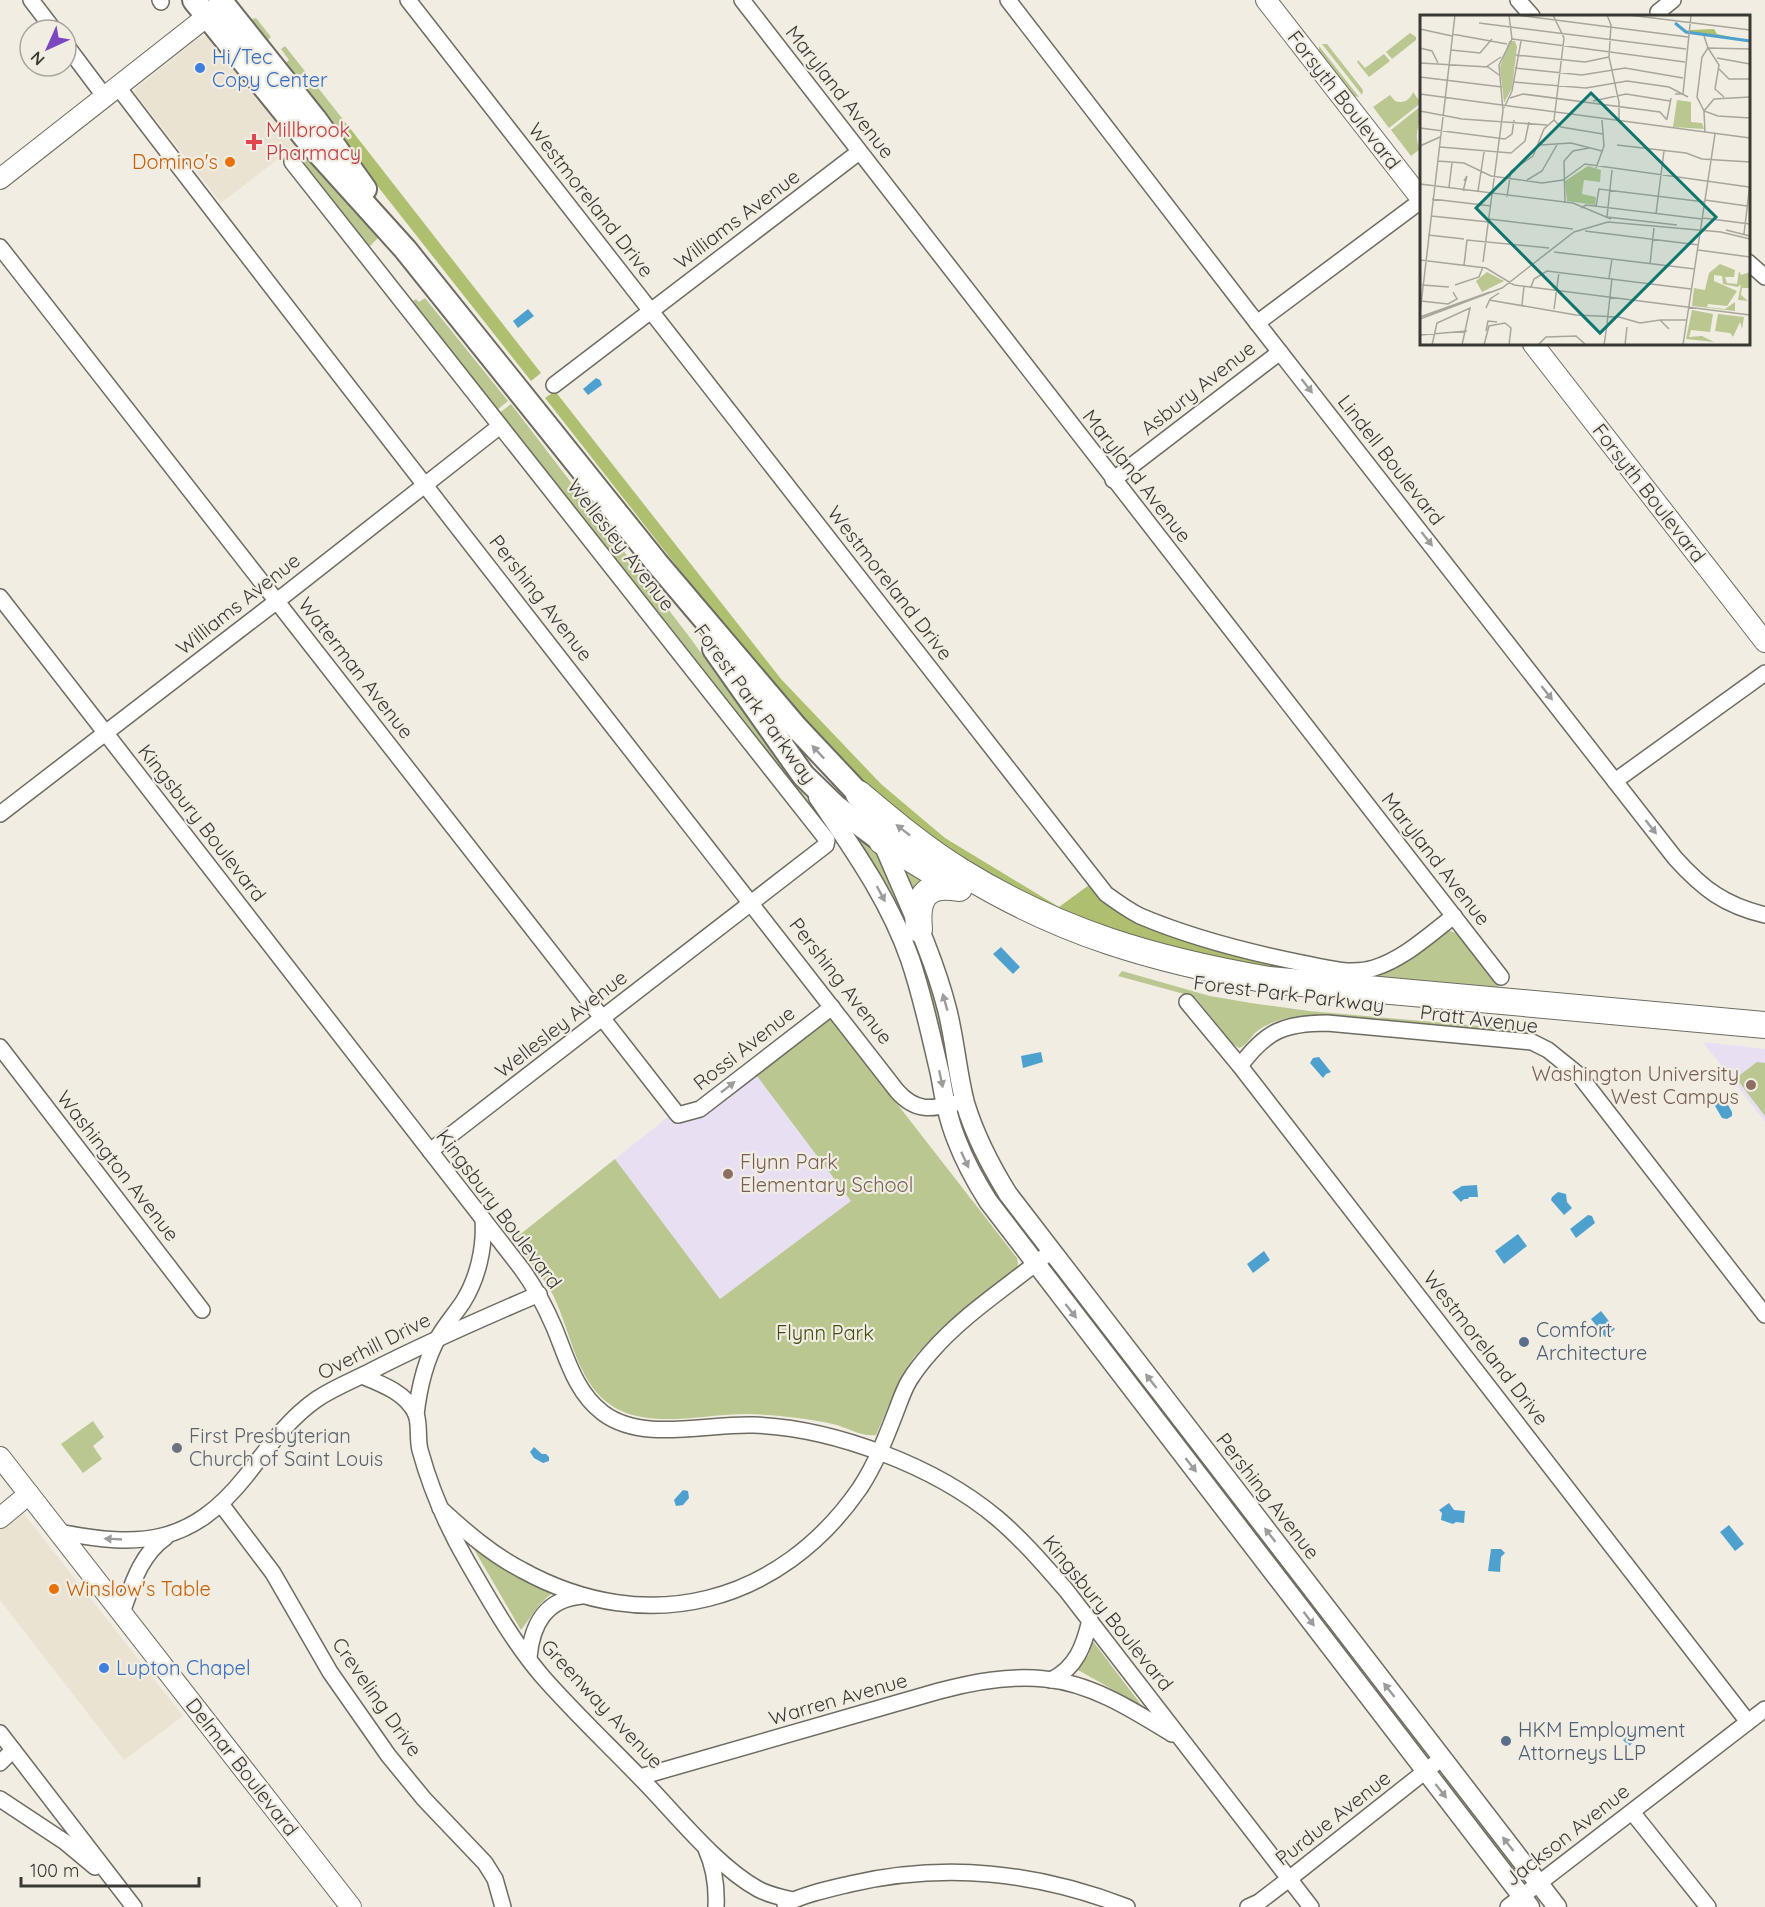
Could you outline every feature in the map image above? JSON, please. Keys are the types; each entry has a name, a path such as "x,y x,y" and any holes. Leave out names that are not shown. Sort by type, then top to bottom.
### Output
{"highway":[{"name":"Forest Park Parkway","path":"859,794 949,864 1016,903 1114,944 1196,967 1269,980 1765,1025"},
{"name":"Forest Park Parkway","path":"882,841 959,888 1033,928 1100,957 1163,976 1230,990 1326,1002 1765,1040"},
{"path":"919,929 918,905 927,892 940,886 959,888"}],"main road":[{"name":"Forsyth Boulevard","path":"1266,0 1420,197"},
{"path":"0,179 112,92 214,4"},
{"name":"Forest Park Parkway","path":"214,4 340,152 405,249 657,562 796,727 859,794"},
{"name":"Forsyth Boulevard","path":"1534,345 1765,642"},
{"name":"Forest Park Parkway","path":"657,562 721,660 803,775 835,806 882,841"},
{"name":"Delmar Boulevard","path":"4,1470 29,1494 351,1907"},
{"path":"0,1518 29,1494"}],"street":[{"path":"32,0 45,18"},
{"name":"Westmoreland Drive","path":"408,0 1094,880 1113,899 1139,915 1226,945 1272,957 1352,971 1374,969 1397,958 1455,916"},
{"name":"Maryland Avenue","path":"742,0 1501,977"},
{"name":"Lindell Boulevard","path":"1008,0 1257,323 1695,881 1714,896 1743,910 1765,915"},
{"path":"1518,0 1529,10"},
{"path":"1658,12 1673,0"},
{"name":"Pershing Avenue","path":"78,57 112,92 425,486 904,1099 922,1108 965,1101"},
{"name":"Williams Avenue","path":"554,385 859,152"},
{"name":"Wellesley Avenue","path":"292,162 827,840 826,845 430,1151"},
{"name":"Asbury Avenue","path":"1257,323 1420,201"},
{"name":"Waterman Avenue","path":"0,247 678,1115"},
{"path":"1750,263 1765,277"},
{"name":"Asbury Avenue","path":"1113,480 1280,352"},
{"name":"Williams Avenue","path":"0,814 500,426"},
{"name":"Kingsbury Boulevard","path":"0,597 539,1294 576,1381 593,1404 616,1421 641,1429 754,1425 844,1439 956,1489 995,1516 1023,1541 1066,1590 1311,1907"},
{"path":"1615,781 1765,673"},
{"path":"803,775 872,878 897,926 927,1015 946,1105 957,1141 974,1179 1001,1220 1426,1771 1520,1903"},
{"name":"Pershing Avenue","path":"859,794 873,819 919,929 947,1008 965,1101 980,1143 1008,1194 1557,1907"},
{"name":"Westmoreland Drive","path":"1187,1002 1240,1066 1749,1722"},
{"name":"Rossi Avenue","path":"678,1115 700,1109 832,1007"},
{"name":"Pratt Avenue","path":"1240,1066 1254,1047 1268,1036 1302,1023 1327,1023 1532,1042 1548,1050 1579,1075 1765,1315"},
{"name":"Washington Avenue","path":"0,1047 202,1310"},
{"name":"Greenway Avenue","path":"483,1219 482,1249 472,1284 439,1336 420,1386 416,1415 419,1446 440,1508 466,1561 504,1623 541,1674 578,1716 740,1877 785,1904"},
{"path":"528,1657 534,1631 545,1613 569,1597 582,1596 632,1604 679,1603 712,1599 769,1575 819,1536 860,1487 879,1453 908,1382 932,1351 963,1321 1052,1251"},
{"name":"Overhill Drive","path":"122,1613 139,1567 157,1543 168,1535 202,1520 221,1504 268,1446 315,1401 343,1383 362,1376 439,1336 539,1294"},
{"path":"362,1376 390,1387 403,1397 416,1415"},
{"name":"Creveling Drive","path":"221,1504 273,1573 330,1671 388,1755 424,1799 485,1863 495,1879 503,1907"},
{"path":"440,1508 488,1549 514,1566 582,1596"},
{"name":"Overhill Drive","path":"59,1532 89,1538 118,1540 143,1540 168,1535"},
{"path":"1051,1680 1065,1671 1080,1653 1090,1620"},
{"name":"Warren Avenue","path":"640,1778 977,1682 1012,1679 1051,1680 1102,1695 1138,1713 1182,1741"},
{"name":"Jackson Avenue","path":"1520,1903 1539,1883 1765,1709"},
{"path":"0,1733 133,1906"},
{"path":"0,1763 13,1750"},
{"name":"Purdue Avenue","path":"1248,1907 1259,1902 1289,1879 1442,1758"},
{"path":"0,1799 65,1842 107,1878 133,1906"},
{"path":"1632,1812 1708,1907"},
{"name":"Greenway Avenue","path":"704,1843 714,1873 717,1893 716,1907"},
{"path":"785,1904 883,1876 963,1872 1013,1875 1034,1879 1090,1892 1127,1907"}],"shaded area":[{"path":"209,35 299,143 221,203 135,93 135,89 196,40"},
{"name":"Washington University West Campus","path":"1703,1042 1765,1049 1765,1122"},
{"name":"Flynn Park Elementary School","path":"754,1072 851,1201 720,1299 615,1159 668,1117 679,1121"},
{"path":"18,1511 24,1514 183,1716 124,1760 0,1600 0,1524"}],"green space":[{"path":"256,18 271,37 266,42 251,22"},
{"path":"1410,33 1416,37 1416,40 1392,59 1386,52"},
{"path":"1322,44 1327,44 1363,90 1362,95"},
{"path":"285,46 349,127 338,136 284,64 289,60 281,49"},
{"path":"1319,46 1359,97 1354,96 1319,51"},
{"path":"1384,54 1390,61 1369,77 1357,62 1358,60 1365,68"},
{"path":"1413,92 1420,104 1389,128 1373,107 1390,95 1398,102 1404,102"},
{"path":"1420,107 1417,138 1420,149 1411,156 1391,130"},
{"path":"349,127 541,373 531,381 338,136"},
{"path":"303,150 308,153 378,238 367,249 287,152"},
{"path":"425,298 508,401 497,410 410,303 416,299 419,302"},
{"path":"555,391 781,679 881,784 945,838 1059,907 1089,885 1113,906 1281,966 1281,973 1169,954 983,878 870,794 754,665 545,398"},
{"path":"511,404 691,639 778,761 839,840 837,842 498,414"},
{"path":"854,834 878,849 937,999 954,1088 950,1092 929,1002 852,835"},
{"path":"901,865 929,880 914,893"},
{"path":"1448,930 1458,934 1499,987 1675,1004 1281,973 1281,966 1352,977"},
{"path":"1122,971 1210,996 1251,1003 1309,1011 1536,1031 1536,1034 1314,1015 1291,1017 1269,1024 1256,1032 1246,1044 1239,1048 1233,1044 1195,997 1118,976"},
{"name":"Flynn Park","path":"825,1017 831,1019 1017,1258 1017,1269 962,1310 940,1329 914,1357 900,1380 876,1435 859,1433 833,1424 790,1417 733,1414 664,1419 637,1416 617,1409 602,1398 590,1384 581,1368 553,1295 513,1240 615,1159 720,1299 851,1201 754,1072"},
{"path":"1757,1062 1765,1063 1765,1116 1736,1078"},
{"path":"959,1115 963,1118 1036,1244 1035,1248 985,1187 955,1116"},
{"path":"1052,1270 1057,1271 1354,1652 1346,1657"},
{"path":"93,1421 104,1437 93,1446 102,1459 83,1473 61,1444"},
{"path":"468,1539 555,1590 540,1604 521,1630"},
{"path":"1092,1640 1142,1706 1078,1670 1089,1654"},
{"path":"1378,1688 1429,1749 1422,1754 1375,1691"},
{"path":"1445,1773 1523,1870 1517,1874 1441,1778"}],"water":[{"path":"528,309 534,316 518,328 513,321"},
{"path":"596,378 602,385 588,395 583,389"},
{"path":"1001,947 1020,967 1013,974 993,954"},
{"path":"1041,1052 1043,1062 1023,1068 1021,1056"},
{"path":"1319,1057 1331,1072 1323,1078 1310,1063 1313,1058"},
{"path":"1720,1099 1727,1103 1732,1112 1732,1116 1727,1119 1722,1118 1715,1106"},
{"path":"1477,1185 1478,1197 1469,1197 1461,1202 1452,1192 1462,1186"},
{"path":"1558,1192 1566,1194 1567,1202 1572,1208 1564,1215 1551,1200"},
{"path":"1588,1215 1592,1216 1595,1223 1576,1238 1570,1229"},
{"path":"1518,1234 1527,1246 1504,1264 1495,1251"},
{"path":"1264,1251 1270,1260 1253,1273 1247,1264"},
{"path":"1601,1311 1615,1329 1605,1337 1591,1319"},
{"path":"534,1447 542,1454 546,1454 549,1461 543,1463 534,1458 530,1452"},
{"path":"683,1490 688,1491 689,1498 683,1505 676,1506 674,1500"},
{"path":"1449,1503 1454,1510 1465,1511 1464,1523 1453,1524 1441,1520 1442,1513 1439,1510"},
{"path":"1729,1525 1744,1544 1735,1551 1720,1532"},
{"path":"1491,1549 1501,1549 1505,1553 1501,1557 1500,1572 1488,1571"},
{"path":"1637,1728 1643,1734 1629,1746 1623,1740"}],"place":[{"name":"Hi/Tec Copy Center","path":"200,68"},
{"name":"Millbrook Pharmacy","path":"254,142"},
{"name":"Domino's","path":"230,162"},
{"name":"Washington University West Campus","path":"1751,1085"},
{"name":"Flynn Park Elementary School","path":"728,1174"},
{"name":"Comfort Architecture","path":"1524,1342"},
{"name":"First Presbyterian Church of Saint Louis","path":"177,1448"},
{"name":"Winslow's Table","path":"54,1589"},
{"name":"Lupton Chapel","path":"104,1668"},
{"name":"HKM Employment Attorneys LLP","path":"1506,1741"}]}
